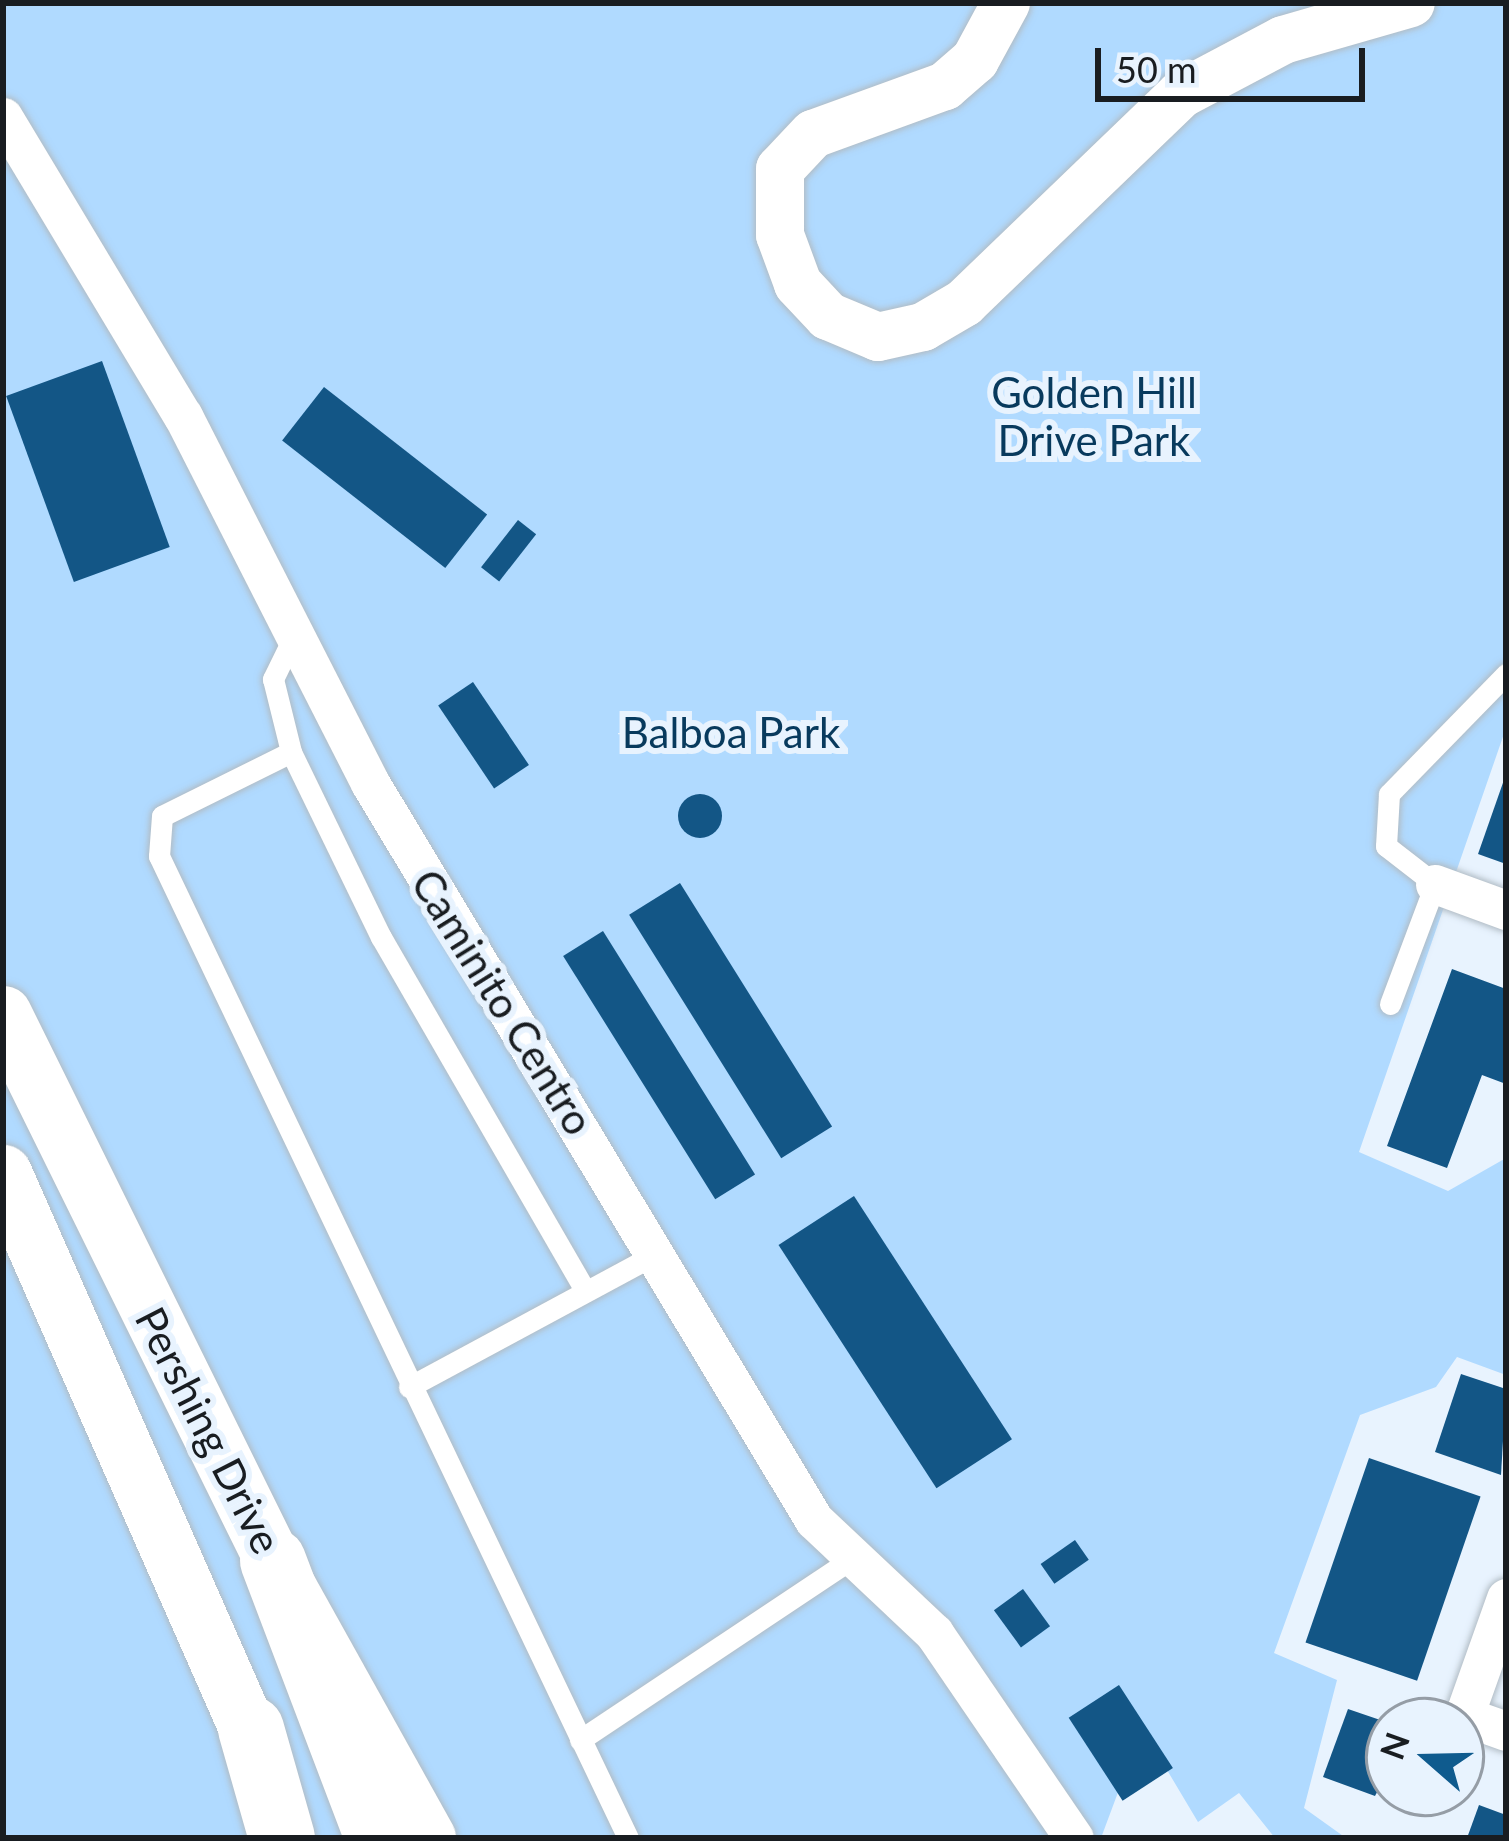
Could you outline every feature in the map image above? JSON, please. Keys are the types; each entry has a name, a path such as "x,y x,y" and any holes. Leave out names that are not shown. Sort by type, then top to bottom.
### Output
{"highway":[{"path":"273,1561 377,1838"},
{"path":"250,1730 282,1838"}],"main road":[{"name":"Pershing Drive","path":"3,1014 273,1561 428,1838"},
{"name":"Pershing Drive","path":"3,1173 250,1730 293,1838"}],"street":[{"path":"1006,3 975,59 945,86 813,134 780,170 780,235 798,284 828,316 878,337 923,327 964,303 1181,94 1283,40 1412,3"},
{"name":"Caminito Centro","path":"3,116 183,416 292,638 370,783 658,1253 814,1520 934,1633 1074,1838"},
{"path":"1435,884 1506,910"},
{"path":"1506,1598 1464,1716 1506,1731"}],"lane":[{"path":"292,638 273,679 291,752 381,937 585,1291"},
{"path":"1390,1004 1435,884 1386,846 1389,794 1506,674"},
{"path":"291,752 161,816 159,856 628,1838"},
{"path":"409,1387 658,1253"},
{"path":"580,1740 854,1557"}],"green space":[{"name":"Balboa Park","path":"3,3 1506,3 1506,728 1359,1152 1448,1191 1506,1158 1506,1375 1457,1357 1436,1387 1360,1415 1274,1653 1337,1680 1304,1808 1346,1838 1275,1838 1239,1793 1198,1822 1142,1728 1101,1838 3,1838"}],"building":[{"path":"102,361 170,547 74,582 6,396"},
{"path":"324,387 487,514 445,568 282,441"},
{"path":"518,520 536,534 499,581 481,567"},
{"path":"473,682 529,765 494,788 438,705"},
{"path":"1506,777 1506,864 1478,854"},
{"path":"700,794 716,800 722,816 716,832 700,838 684,832 678,816 684,800"},
{"path":"680,883 832,1126 781,1158 629,915"},
{"path":"603,931 755,1174 715,1199 563,956"},
{"path":"1452,969 1506,989 1506,1084 1482,1075 1447,1168 1387,1146"},
{"path":"854,1196 1012,1439 936,1488 779,1245"},
{"path":"1461,1374 1506,1389 1501,1475 1435,1452"},
{"path":"1369,1458 1481,1496 1417,1681 1306,1642"},
{"path":"1075,1540 1089,1560 1054,1584 1041,1564"},
{"path":"1023,1589 1050,1626 1021,1647 994,1610"},
{"path":"1119,1685 1173,1768 1123,1801 1069,1718"},
{"path":"1348,1709 1365,1715 1365,1792 1323,1777"},
{"path":"1485,1807 1506,1815 1506,1838 1467,1838 1475,1817 1485,1817"}],"park label":[{"name":"Golden Hill Drive Park","path":"1094,416"}]}
